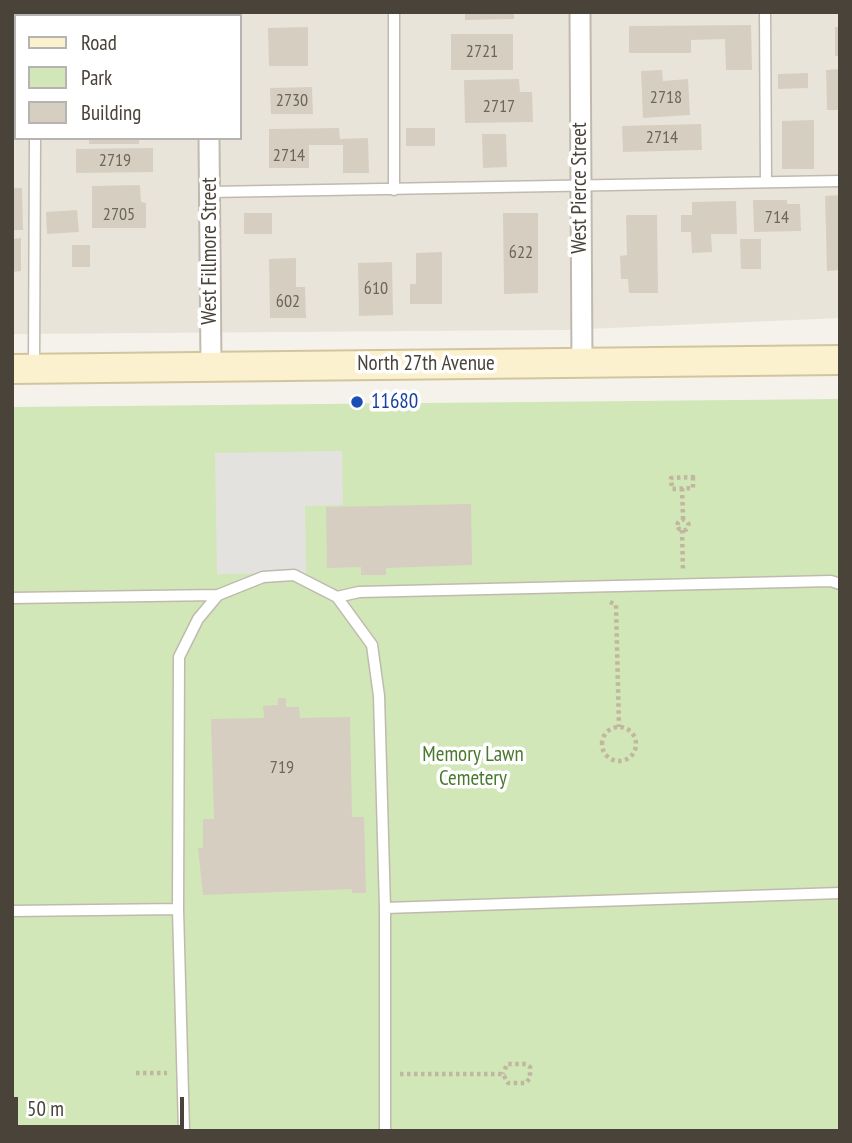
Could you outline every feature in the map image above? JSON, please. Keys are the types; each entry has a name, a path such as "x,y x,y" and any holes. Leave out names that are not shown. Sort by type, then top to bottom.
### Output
{"main road":[{"name":"North 27th Avenue","path":"23,369 840,360"}],"street":[{"name":"West Pierce Street","path":"580,12 582,363"},
{"name":"West Fillmore Street","path":"209,140 211,365"}],"lane":[{"path":"394,12 394,190"},
{"path":"765,12 765,182"},
{"path":"23,369 35,140"},
{"path":"210,191 840,181"},
{"path":"12,597 218,595 263,576 294,575 337,597 372,645 379,696 385,908 385,1131"},
{"path":"337,597 359,592 831,581 840,584"},
{"path":"184,1131 178,909 179,657 198,619 218,595"},
{"path":"385,908 840,893"},
{"path":"12,911 178,909"}],"path":[{"path":"693,477 693,488 682,488 672,489 671,478 693,477"},
{"path":"682,488 683,520 678,525 682,530 683,584"},
{"path":"608,586 608,599 616,606 619,727"},
{"path":"619,727 630,732 636,743 632,754 622,761 610,759 602,743 607,732 619,727"},
{"path":"507,1064 526,1064 530,1067 530,1078 526,1083 508,1083 503,1074 507,1064"},
{"path":"136,1073 182,1072"},
{"path":"386,1074 503,1074"}],"shaded area":[{"path":"12,12 840,12 840,318 564,330 12,334"},
{"path":"342,451 343,505 305,506 306,573 217,574 215,453"}],"green space":[{"name":"Memory Lawn Cemetery","path":"840,399 840,1131 12,1131 12,407"}],"building":[{"path":"46,12 86,12 86,14"},
{"path":"465,12 514,12 514,19 465,20"},
{"path":"751,25 752,70 726,70 725,39 691,40 691,53 629,53 629,26"},
{"path":"308,27 308,66 269,66 268,28"},
{"path":"835,27 840,27 840,56 835,56"},
{"path":"451,34 513,34 513,70 451,70"},
{"path":"840,69 840,110 827,110 826,70"},
{"path":"662,70 663,81 688,79 690,115 643,118 641,71"},
{"path":"808,73 808,88 778,89 778,74"},
{"path":"519,79 520,92 532,92 533,122 465,123 464,80"},
{"path":"312,87 313,114 271,114 270,88"},
{"path":"814,120 814,169 782,169 782,121"},
{"path":"701,124 702,150 623,152 622,126"},
{"path":"339,128 340,139 368,138 369,173 343,173 343,145 309,145 309,168 269,168 269,129"},
{"path":"406,128 435,128 435,146 406,146"},
{"path":"482,134 506,134 507,167 483,168"},
{"path":"89,140 139,140 139,144 89,144"},
{"path":"153,148 153,172 76,173 76,149"},
{"path":"140,185 141,202 146,203 146,228 92,228 92,186"},
{"path":"12,188 22,188 23,230 12,230"},
{"path":"840,195 840,270 827,271 825,196"},
{"path":"753,200 787,200 787,204 800,204 801,231 754,232"},
{"path":"736,201 737,234 711,234 712,252 692,253 691,232 681,232 681,215 692,215 692,202"},
{"path":"77,210 79,232 47,234 46,212"},
{"path":"244,213 272,213 272,234 244,234"},
{"path":"503,213 538,213 538,293 504,294"},
{"path":"626,215 657,215 658,293 629,293 628,279 621,279 620,256 627,255"},
{"path":"21,238 21,271 12,272 12,239"},
{"path":"740,239 761,239 761,269 741,269"},
{"path":"72,245 90,245 90,267 72,267"},
{"path":"442,252 442,304 410,304 410,284 416,284 416,253"},
{"path":"296,258 296,287 305,287 306,318 270,318 269,259"},
{"path":"392,262 393,315 359,316 358,263"},
{"path":"471,504 472,565 386,568 386,575 361,575 361,567 327,568 326,507"},
{"path":"278,698 286,698 286,707 299,707 300,718 350,717 352,817 364,817 366,893 352,893 352,889 203,895 198,848 203,848 203,819 214,819 211,719 264,718 263,706 278,705"}],"place":[{"name":"11680","path":"357,402"}]}
